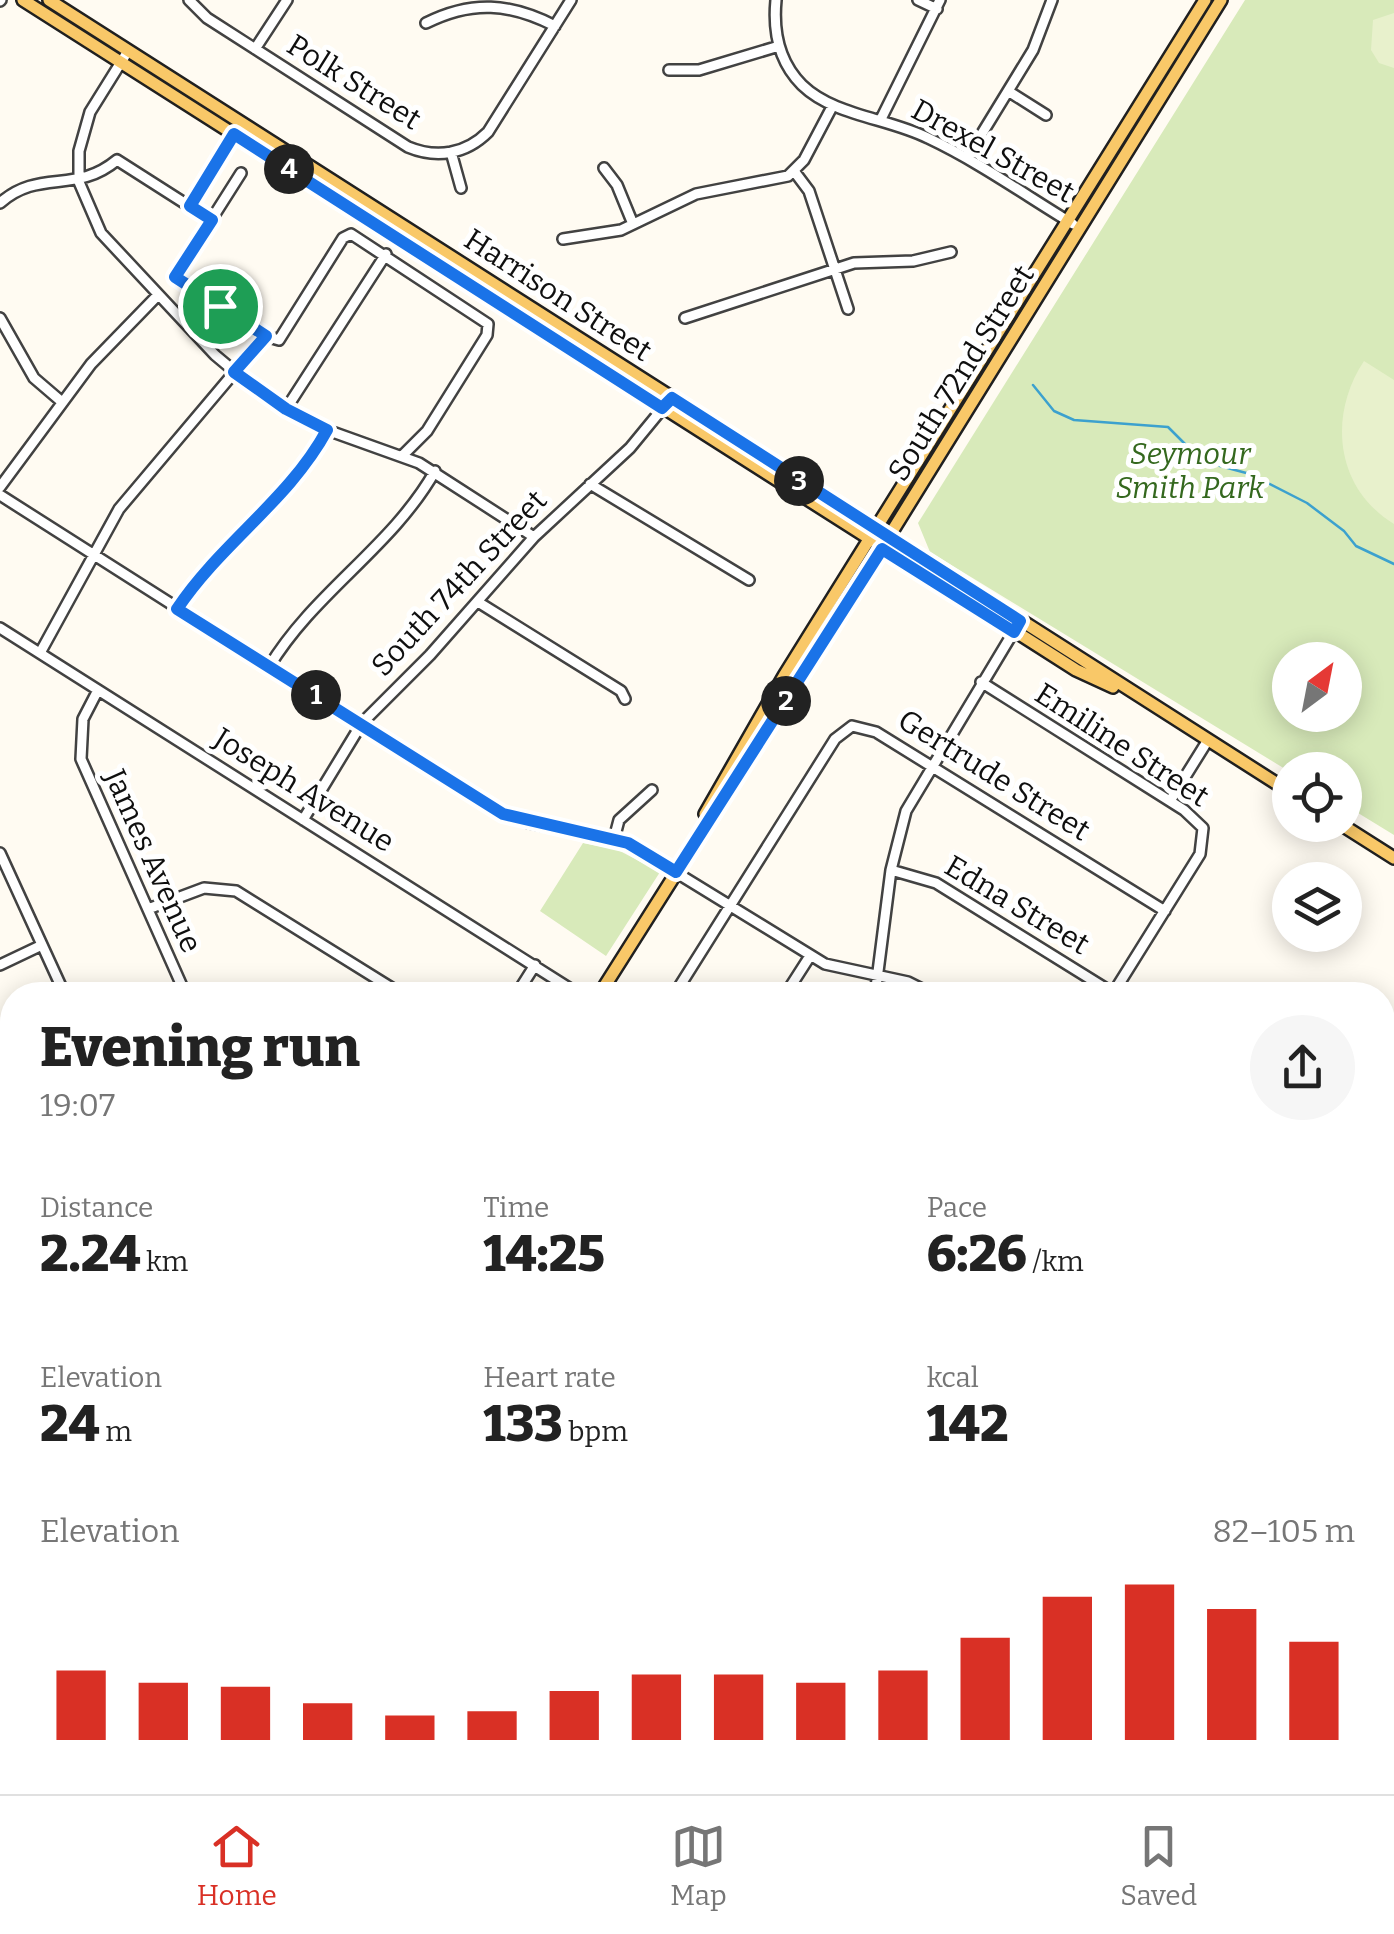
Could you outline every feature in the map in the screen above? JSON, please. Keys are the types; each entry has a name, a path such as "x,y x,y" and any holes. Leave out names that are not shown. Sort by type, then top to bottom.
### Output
{"main road":[{"name":"Harrison Street","path":"23,0 124,56 672,398 872,536"},
{"name":"Harrison Street","path":"48,0 234,134 662,408 1272,781"},
{"name":"South 72nd Street","path":"676,872 784,676 1204,0"},
{"name":"South 72nd Street","path":"606,982 885,544 1221,0"},
{"path":"1362,838 1394,858"}],"street":[{"name":"Polk Street","path":"189,0 207,18 408,147 428,153 451,152"},
{"path":"255,49 287,0"},
{"path":"461,188 451,152 472,146 488,132 571,0"},
{"path":"669,70 699,70 779,46 776,0"},
{"path":"881,119 938,4 918,0"},
{"path":"967,158 1033,50 1052,0"},
{"path":"426,24 457,9 488,5 521,10 555,26"},
{"name":"Drexel Street","path":"779,46 798,81 833,105 881,119 967,158 1079,228"},
{"path":"124,56 90,112 79,150 78,182 101,233 234,372 286,409 327,430 402,456 434,472 534,537"},
{"path":"1008,91 1046,115"},
{"path":"563,240 633,224 696,194 772,182 794,170 833,105"},
{"path":"190,206 234,134"},
{"path":"0,203 28,185 93,179 117,160 212,220"},
{"path":"604,168 617,185 633,224"},
{"path":"794,170 809,192 848,309"},
{"path":"241,173 175,277 266,336 280,340 343,238 355,234 488,324 487,335 427,431 402,456"},
{"path":"685,318 865,260 913,260 951,252"},
{"path":"286,409 386,254"},
{"path":"0,487 62,402 158,294"},
{"path":"0,318 34,378 62,402"},
{"path":"40,653 119,508 266,336"},
{"name":"South 74th Street","path":"303,820 362,724 534,537 630,448 672,398"},
{"path":"177,609 215,559 293,484 327,430"},
{"path":"270,667 304,619 401,521 434,472"},
{"path":"590,484 749,580"},
{"path":"0,495 503,814 542,826 614,839 838,970 908,982"},
{"path":"478,602 622,691 625,699"},
{"path":"877,982 891,870 906,811 1017,626"},
{"name":"Joseph Avenue","path":"0,628 561,982"},
{"name":"Emiline Street","path":"981,682 1197,819 1204,830 1204,847 1165,910"},
{"name":"James Avenue","path":"98,690 83,719 81,759 180,982"},
{"name":"Gertrude Street","path":"682,982 841,732 857,726 871,729 1165,910"},
{"path":"1170,801 1208,740"},
{"path":"614,839 619,820 652,790"},
{"path":"0,853 59,982"},
{"name":"Edna Street","path":"891,870 936,883 1094,982"},
{"path":"148,910 204,888 236,891 372,982"},
{"path":"1120,982 1165,910"},
{"path":"0,965 42,945"},
{"path":"793,982 810,956"},
{"path":"524,982 535,964"}],"green space":[{"name":"Seymour Smith Park","path":"1245,0 1394,0 1394,835 1362,815 1362,752 1272,752 1272,761 930,552 918,523"},
{"path":"1394,13 1394,68 1379,63 1371,50 1373,20"},
{"path":"1364,361 1394,380 1394,524 1359,491 1343,449 1345,404"},
{"path":"583,843 618,850 660,872 606,956 540,911"}],"waterway":[{"path":"1033,385 1054,411 1074,420 1168,427 1187,446 1201,450 1220,466 1250,474 1307,503 1344,531 1356,546 1394,564"}],"route":[{"path":"234,134 662,408 672,398 1020,621 1014,632 882,549 676,872 628,843 503,814 177,609 215,559 293,484 327,430 302,419 234,372 266,336 220,306 175,277 212,220 190,206 234,134"}]}
